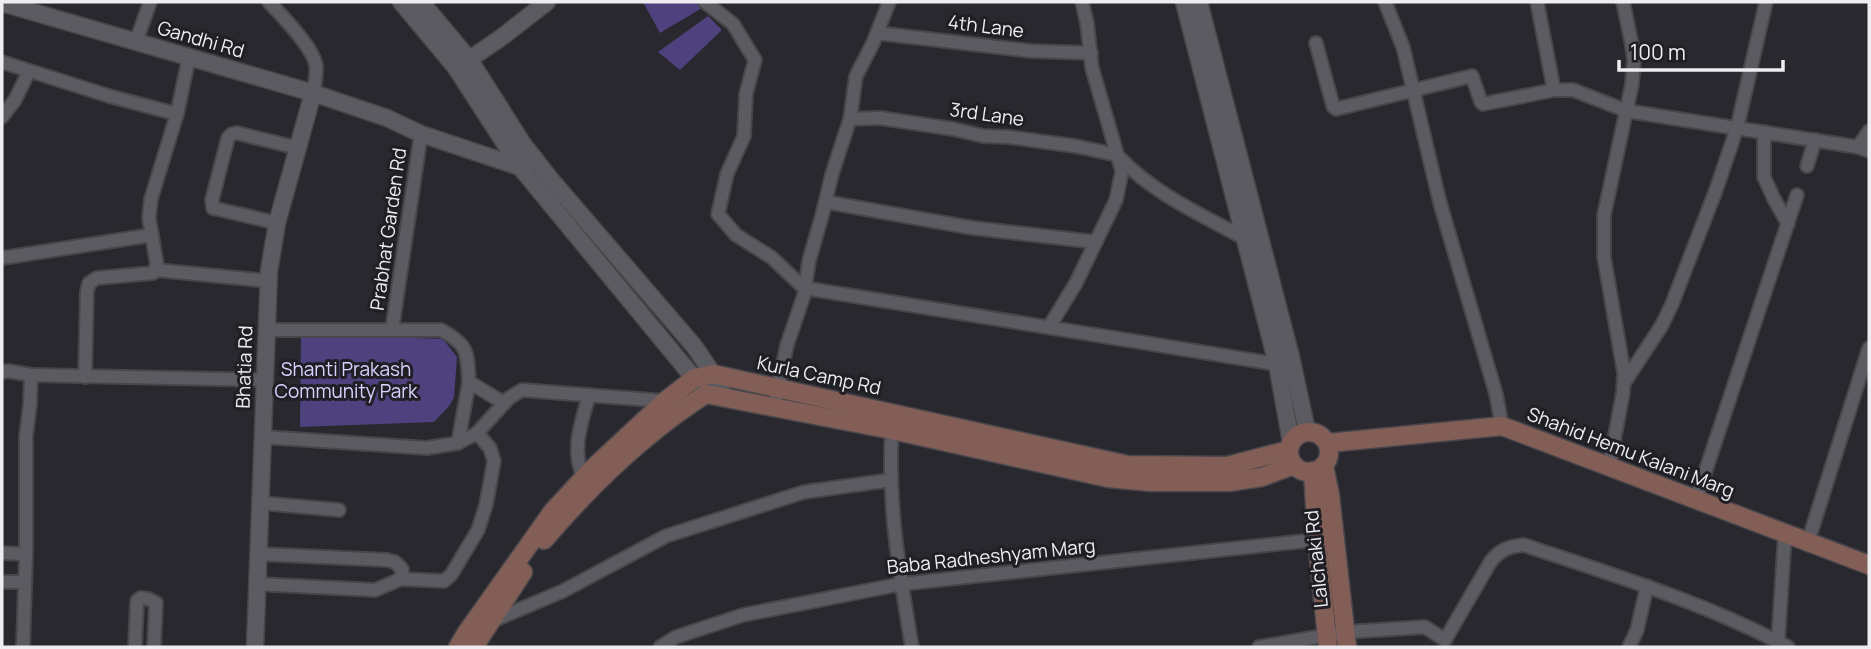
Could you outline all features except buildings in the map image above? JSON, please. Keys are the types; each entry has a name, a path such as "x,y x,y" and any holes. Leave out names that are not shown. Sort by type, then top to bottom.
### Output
{"main road":[{"name":"Kurla Camp Rd","path":"474,647 541,544 571,508 611,470 695,379 713,374 1128,465 1227,466 1292,452"},
{"name":"Kurla Camp Rd","path":"458,647 545,521 584,477 671,407 706,394 892,430 1108,478 1150,482 1229,482 1262,477 1292,452"},
{"name":"Shahid Hemu Kalani Marg","path":"1328,443 1502,426 1869,565"},
{"path":"1307,431 1319,434 1328,443 1329,455 1318,469 1305,471 1292,452 1300,434 1307,431"},
{"name":"Lalchaki Rd","path":"1318,469 1326,539 1346,640"},
{"name":"Lalchaki Rd","path":"1326,539 1327,642"}],"street":[{"path":"136,42 150,2"},
{"path":"269,2 303,41 315,61 313,93"},
{"path":"401,2 463,64 520,167 706,394"},
{"path":"421,2 463,64 552,181 694,346 713,374 724,397"},
{"path":"463,64 547,2"},
{"path":"705,2 733,24 755,60 746,94 744,136 727,174 718,214 736,235 771,257 804,288 1294,366"},
{"path":"774,406 787,345 804,295 809,261 832,174 850,120 856,76 889,2"},
{"path":"1049,327 1076,283 1116,200 1122,172 1092,68 1082,2"},
{"path":"1184,2 1277,364 1292,452"},
{"path":"1199,2 1294,366 1307,431"},
{"path":"1385,2 1402,47 1440,203 1496,394 1502,426"},
{"path":"1537,2 1554,90"},
{"path":"1609,467 1624,383 1622,353 1604,257 1604,215 1627,111 1634,60 1623,2"},
{"path":"1624,383 1662,325 1716,190 1737,128 1766,2"},
{"name":"Gandhi Rd","path":"2,3 42,8 136,42 313,93 387,118 421,134 520,167"},
{"name":"4th Lane","path":"877,33 1031,51 1091,53"},
{"path":"1316,43 1335,108 1339,109 1472,76 1480,102 1488,105 1554,90 1573,90 1627,111 1864,149 1869,131"},
{"path":"156,270 149,218 151,199 177,114 189,57"},
{"path":"2,62 109,96 177,114"},
{"path":"2,117 15,100 29,71"},
{"name":"Bhatia Rd","path":"255,647 268,281 277,223 313,93"},
{"name":"3rd Lane","path":"850,120 880,118 983,136 1075,146 1117,155"},
{"path":"1764,132 1764,177 1788,224"},
{"path":"277,223 213,208 212,200 228,138 237,133 298,148"},
{"name":"Prabhat Garden Rd","path":"392,330 421,134"},
{"path":"1807,166 1815,140"},
{"path":"1117,155 1147,183 1246,239 1262,243"},
{"path":"520,167 535,159"},
{"path":"1696,500 1797,195"},
{"path":"826,202 973,228 1096,242"},
{"path":"2,258 152,234"},
{"path":"85,377 87,292 89,283 97,278 156,270 268,281"},
{"name":"Prabhat Garden Rd","path":"266,330 441,330 457,339 467,354 469,382 458,443"},
{"path":"1808,542 1869,348"},
{"path":"2,372 85,377 264,380"},
{"path":"23,647 26,436 31,375"},
{"path":"469,382 504,403"},
{"path":"263,437 427,448 458,443 477,433 509,398 522,390 589,395 671,407"},
{"path":"584,477 578,468 577,450 589,395"},
{"path":"892,430 891,480 901,584 912,647"},
{"path":"257,583 374,590 401,579 444,581 451,575 478,530 486,505 494,461 490,448 477,433"},
{"path":"490,622 563,591 666,536 804,492 891,480"},
{"path":"261,503 340,510"},
{"path":"1259,647 1346,640 1425,627 1446,643 1491,561 1499,551 1515,545 1524,545 1647,586 1727,617 1783,645 1785,533"},
{"name":"Baba Radheshyam Marg","path":"660,647 676,637 743,615 901,584 1326,539"},
{"path":"2,553 26,554"},
{"path":"258,554 387,560 395,562 402,569 401,579"},
{"path":"2,582 25,582"},
{"path":"1629,647 1637,630 1647,586"},
{"path":"135,647 137,601 141,598 156,603 154,647"}],"green space":[{"path":"643,2 698,2 702,8 660,33"},
{"path":"708,16 722,30 680,70 658,52"},
{"name":"Shanti Prakash Community Park","path":"301,334 443,339 457,357 454,397 434,422 300,427"}]}
